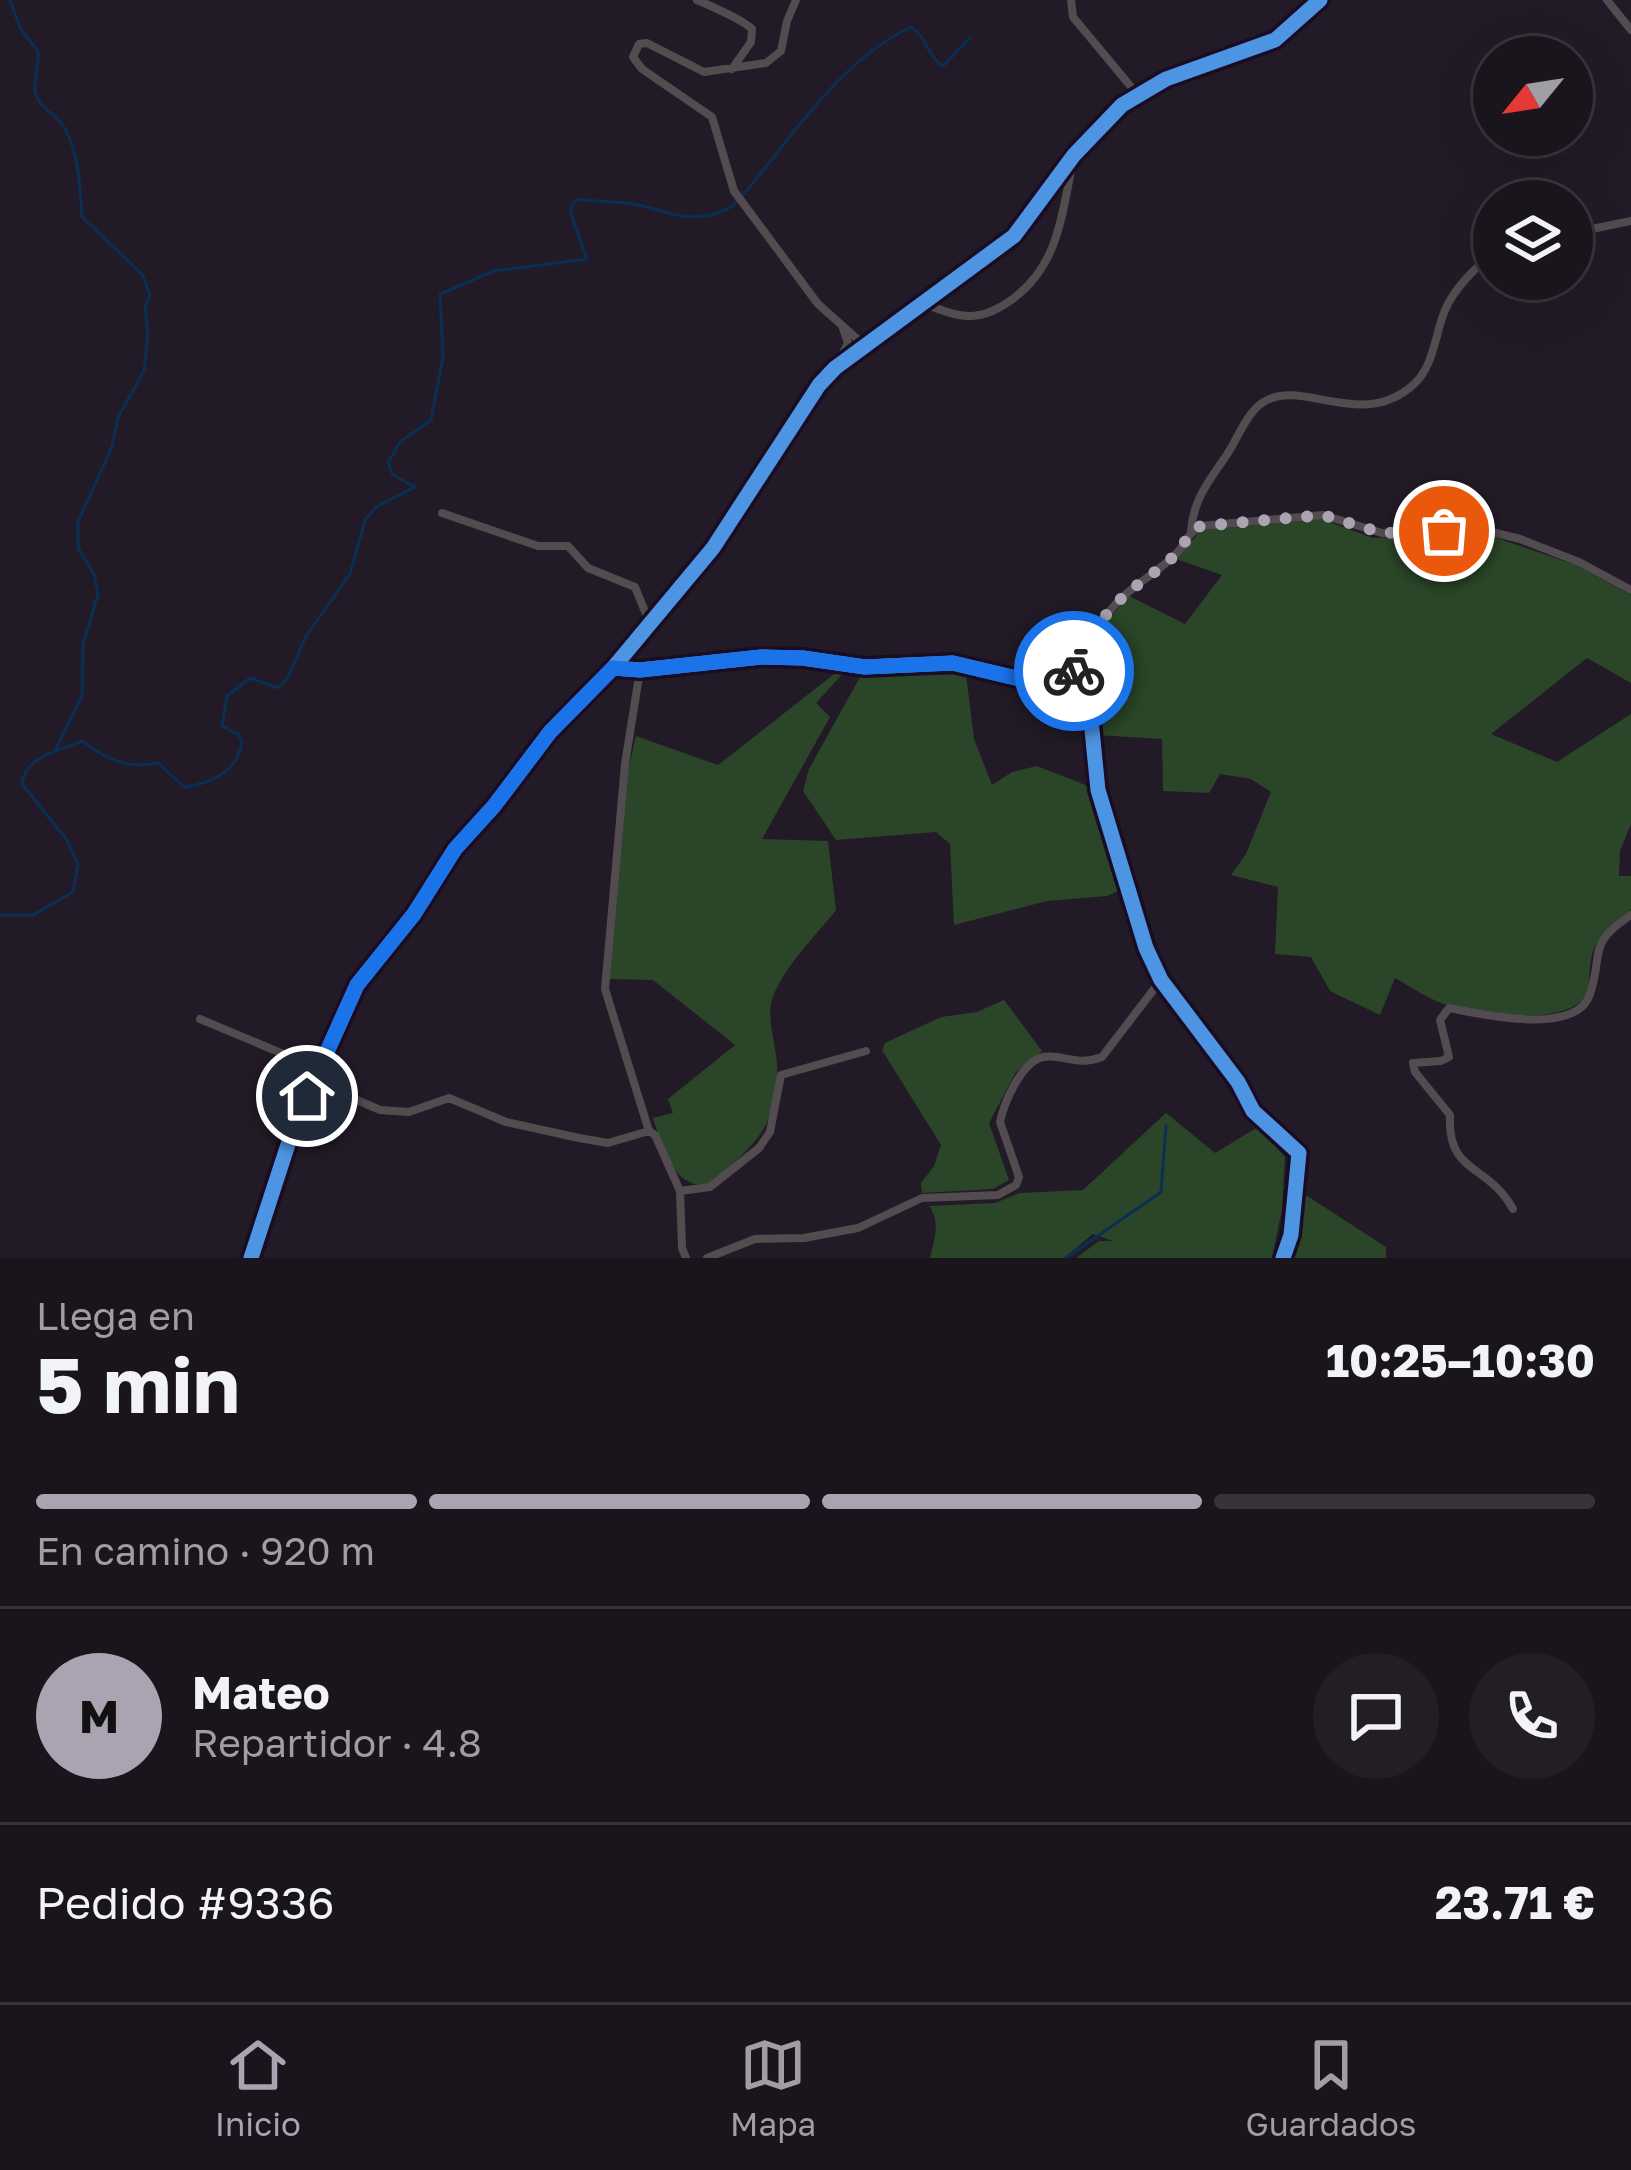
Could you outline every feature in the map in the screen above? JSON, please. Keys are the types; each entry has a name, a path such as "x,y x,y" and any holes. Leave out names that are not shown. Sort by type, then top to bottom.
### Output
{"street":[{"path":"697,0 752,29 751,42 732,69"},
{"path":"796,0 775,58 704,72 647,43 634,51 636,64 712,117 734,191 818,304 862,349"},
{"path":"1071,0 1073,17 1137,94"},
{"path":"250,1258 280,1161 357,985 414,914 455,849 550,732 613,668 713,548 819,385 1027,224 1074,155 1137,94 1275,40 1320,0"},
{"path":"1607,0 1631,30"},
{"path":"926,304 965,316 990,315 1028,287 1045,269 1056,242 1074,155"},
{"path":"1593,228 1631,220"},
{"path":"1066,690 1089,637 1124,596 1175,555 1191,530 1196,500 1258,405 1283,397 1371,406 1408,390 1427,368 1447,305 1473,273"},
{"path":"839,321 848,343 862,349"},
{"path":"836,368 848,343"},
{"path":"442,513 538,546 568,546 588,568 635,586 650,624"},
{"path":"1191,530 1323,515 1382,533 1480,529 1580,562 1631,590"},
{"path":"613,668 640,670 761,657 865,667 952,663 1066,690 1090,710 1098,790 1146,948 1161,980 1238,1082 1253,1111 1299,1153 1291,1234 1283,1258"},
{"path":"640,670 625,764 605,988 649,1131 680,1192 686,1258"},
{"path":"1513,1209 1491,1178 1459,1160 1449,1140 1450,1115 1413,1063 1449,1057 1441,1020 1448,1008 1483,1016 1550,1019 1569,1015 1586,1004 1595,952 1605,936 1631,915"},
{"path":"707,1258 755,1239 804,1238 858,1228 922,1198 1009,1191 1019,1177 1000,1122 1017,1082 1039,1058 1077,1063 1102,1057 1161,980"},
{"path":"200,1019 319,1069 357,1100 380,1110 409,1112 448,1097 506,1122 579,1138 608,1142 649,1131"},
{"path":"680,1192 710,1187 759,1148 770,1132 781,1075 866,1052"}],"green space":[{"path":"1321,519 1373,538 1479,532 1576,565 1631,595 1631,683 1587,658 1491,734 1557,762 1631,714 1631,824 1620,851 1619,876 1631,876 1631,910 1598,941 1586,995 1576,1005 1541,1015 1476,1012 1438,1002 1395,978 1380,1015 1330,991 1311,957 1275,954 1278,887 1231,875 1246,854 1271,792 1251,779 1220,774 1209,793 1163,791 1162,739 1096,735 1093,708 1072,688 1092,638 1129,596 1185,624 1222,575 1176,559 1201,530"},
{"path":"838,671 845,671 816,703 830,717 762,839 828,841 836,910 791,964 772,1000 777,1079 762,1132 706,1186 694,1184 676,1172 653,1118 673,1113 668,1099 735,1045 653,980 609,979 628,770 636,736 718,765"},
{"path":"966,674 974,739 992,785 1012,772 1037,766 1093,788 1125,888 1107,896 1047,901 954,925 950,844 936,832 836,840 803,791 809,769 860,677"},
{"path":"1004,1000 1042,1051 1016,1072 989,1123 1009,1180 993,1189 922,1193 921,1183 941,1145 882,1050 885,1043 941,1017 977,1012"},
{"path":"1166,1113 1215,1153 1258,1127 1285,1157 1282,1209 1272,1258 1076,1258 1099,1241 1113,1241 1093,1234 1064,1258 930,1258 936,1225 929,1206 995,1203 1020,1193 1083,1190"},
{"path":"1301,1192 1386,1247 1386,1258 1289,1258"}],"waterway":[{"path":"10,0 21,30 38,51 38,100 62,124 72,145 82,217 142,274 150,295 145,306 144,371 118,417 112,447 78,522 78,548 94,574 98,594 83,644 82,696 55,751"},
{"path":"0,915 33,915 73,892 78,864 67,840 22,784 36,761 82,741 118,761 158,763 184,787 213,779 235,761 242,742 222,726 227,696 250,678 278,688 287,679 306,636 350,574 365,520 376,507 415,487 393,475 388,463 400,442 431,420 443,357 440,294 494,271 587,259 571,214 578,199 633,204 685,216 726,209 737,202 837,82 884,42 911,27 943,66 970,38"},
{"path":"1066,1258 1161,1192 1166,1126"}],"cycle path":[{"path":"251,1258 295,1123 357,985 414,914 455,849 550,732 613,668 713,548 819,385 835,368 1014,236 1074,155 1122,105 1166,79 1275,40 1320,0"},
{"path":"613,668 640,670 761,657 865,667 953,663 1066,690 1090,710 1098,790 1146,948 1161,980 1238,1082 1253,1111 1299,1153 1291,1235 1283,1258"}],"way so far":[{"path":"1074,671 1089,637 1105,616 1175,555 1191,530 1201,526 1323,515 1382,533 1444,531"}],"route":[{"path":"307,1096 357,985 414,914 455,849 550,732 613,668 640,670 761,657 865,667 952,663 1066,690 1074,671"}]}
